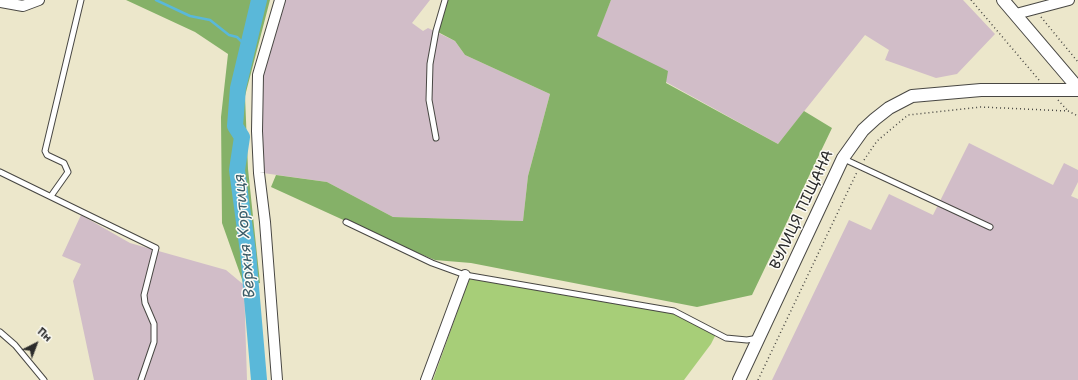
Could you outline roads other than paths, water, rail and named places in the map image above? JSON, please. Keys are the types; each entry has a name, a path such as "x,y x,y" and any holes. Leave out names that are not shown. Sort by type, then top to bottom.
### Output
{"street":[{"path":"0,2 24,6 39,0"},
{"path":"277,380 265,222 258,173 257,131 258,75 280,0"},
{"path":"1003,0 1078,89"},
{"path":"1016,14 1069,0"},
{"name":"ВУЛИЦЯ ПІЩАНА","path":"739,380 843,158 863,130 889,108 912,96 981,90 1078,89"},
{"path":"426,380 465,275"}],"lane":[{"path":"51,196 68,172 64,163 47,155 45,151 81,0"},
{"path":"436,138 429,100 430,64 436,31 445,0"},
{"path":"843,158 990,227"},
{"path":"0,172 51,196 114,229 156,248 144,294 145,303 154,324 154,342 141,380"},
{"path":"346,222 432,263 465,275 674,311 726,338 747,340 759,337"},
{"path":"0,332 15,345 44,380"}],"waterway":[{"path":"156,0 190,16 210,20 229,35 237,37 247,47"},
{"name":"Верхня Хортиця","path":"259,0 238,88 235,126 242,137 237,170 248,252 259,380"}]}
